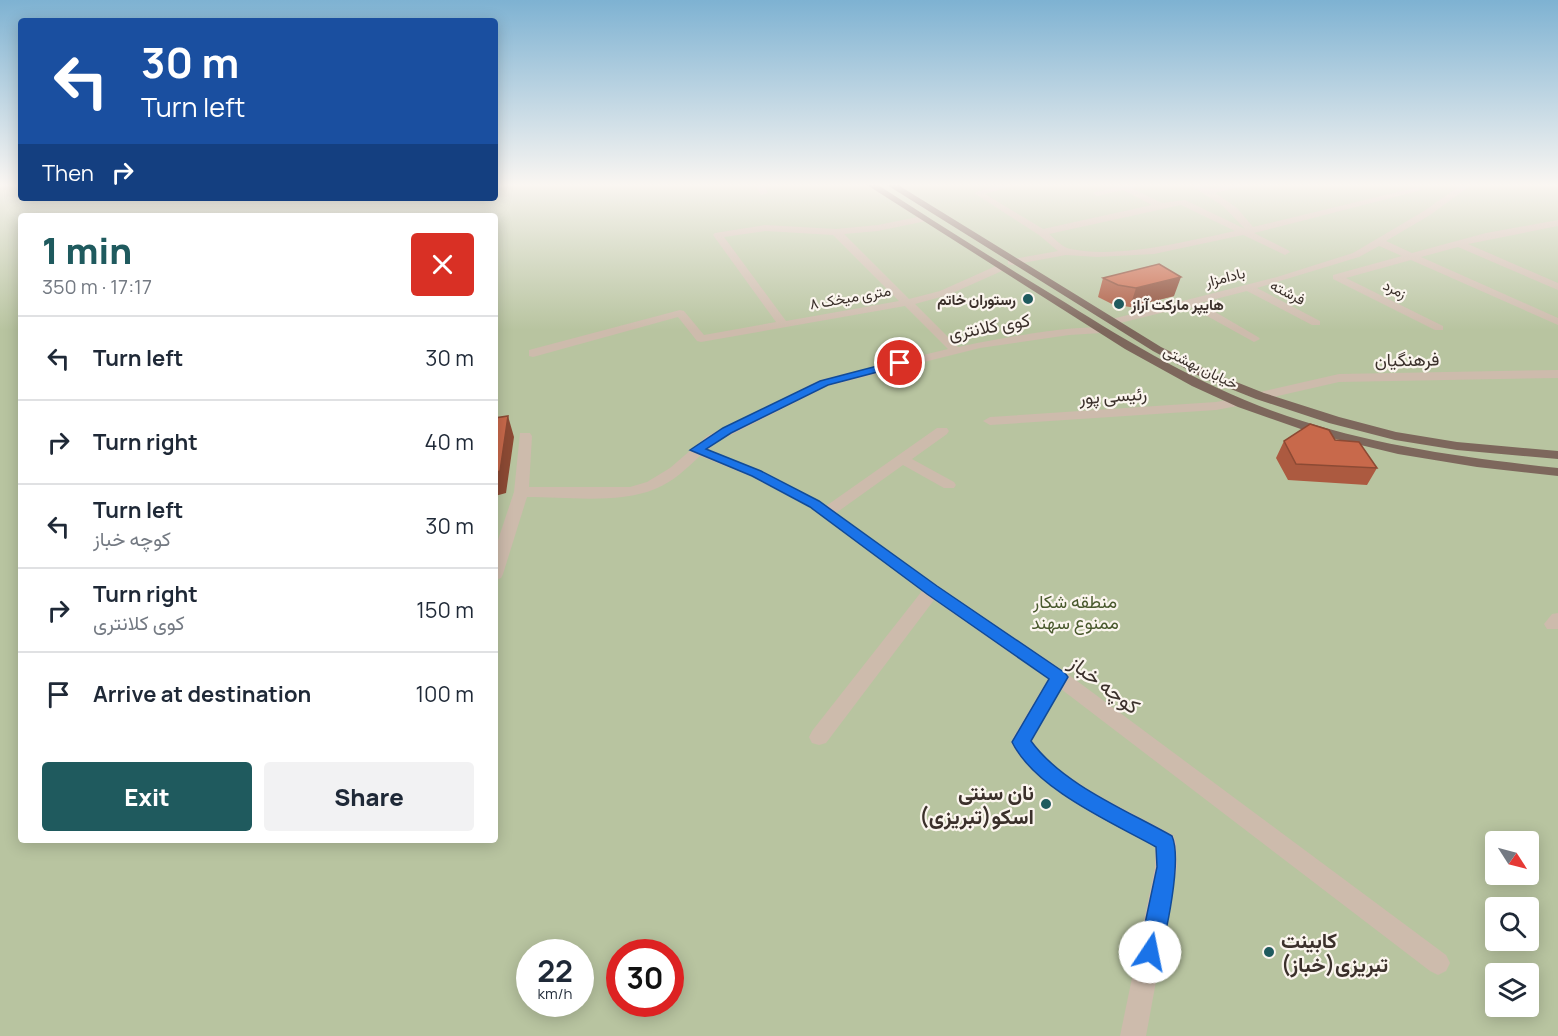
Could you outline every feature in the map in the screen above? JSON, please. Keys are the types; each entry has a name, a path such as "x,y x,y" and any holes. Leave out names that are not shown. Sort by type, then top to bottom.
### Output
{"main road":[{"name":"خیابان بهشتی","path":"946,233 1086,321 1108,325 1207,375 1260,396 1334,420 1395,436 1457,446 1558,455"},
{"name":"خیابان بهشتی","path":"967,233 1108,325 1176,374 1238,402 1298,424 1368,444 1429,457 1558,472"}],"street":[{"path":"729,233 718,235 783,324"},
{"path":"837,233 905,303 955,350"},
{"path":"1042,233 1066,252"},
{"path":"1012,262 1066,252 1097,254 1154,251 1242,233"},
{"path":"1251,233 1285,252"},
{"name":"بادامزار","path":"1108,325 1356,255 1388,233"},
{"path":"1412,255 1506,233"},
{"path":"1378,242 1412,255 1558,322"},
{"path":"1458,243 1558,287"},
{"name":"زمرد","path":"1412,255 1337,276 1439,328"},
{"name":"۸ متری میخک","path":"533,353 680,313 701,339 905,303 944,293 1000,268"},
{"name":"فرشته","path":"1247,287 1316,323"},
{"path":"1189,302 1254,339"},
{"name":"کوی کلانتری","path":"521,492 631,492 652,485 675,471 697,450 732,428 824,383 955,350 1108,325"},
{"name":"فرهنگیان","path":"1260,396 1339,378 1558,374"},
{"name":"رئیسی پور","path":"990,421 1216,406 1238,402"},
{"path":"826,513 942,431"},
{"path":"498,565 521,492 525,436"},
{"name":"کوچه خباز","path":"697,450 757,474 814,504 932,590 1059,677 1438,963"},
{"path":"902,459 949,485"},
{"path":"819,737 932,590"},
{"path":"1059,677 1021,742 1037,764 1070,788 1165,842 1167,867 1133,1036"}],"green space":[{"name":"منطقه شکار ممنوع سهند","path":"0,233 18,233 18,843 498,843 498,233 1558,233 1558,1036 0,1036"}],"building":[{"path":"1159,264 1181,277 1136,288 1118,285 1103,278"},
{"path":"508,416 500,471 498,472 498,418"},
{"path":"1310,424 1329,430 1335,440 1359,442 1377,468 1296,464 1284,441"}],"place":[{"name":"رستوران خاتم","path":"1028,299"},
{"name":"هایپر مارکت آراز","path":"1119,304"},
{"name":"نان سنتی اسکو(تبریزی)","path":"1046,804"},
{"name":"کابینت تبریزی(خباز)","path":"1269,952"}],"route":[{"path":"900,363 824,383 727,430 697,450 757,474 814,504 932,590 1059,677 1021,742 1037,764 1070,788 1165,842 1167,867 1150,952"}]}
